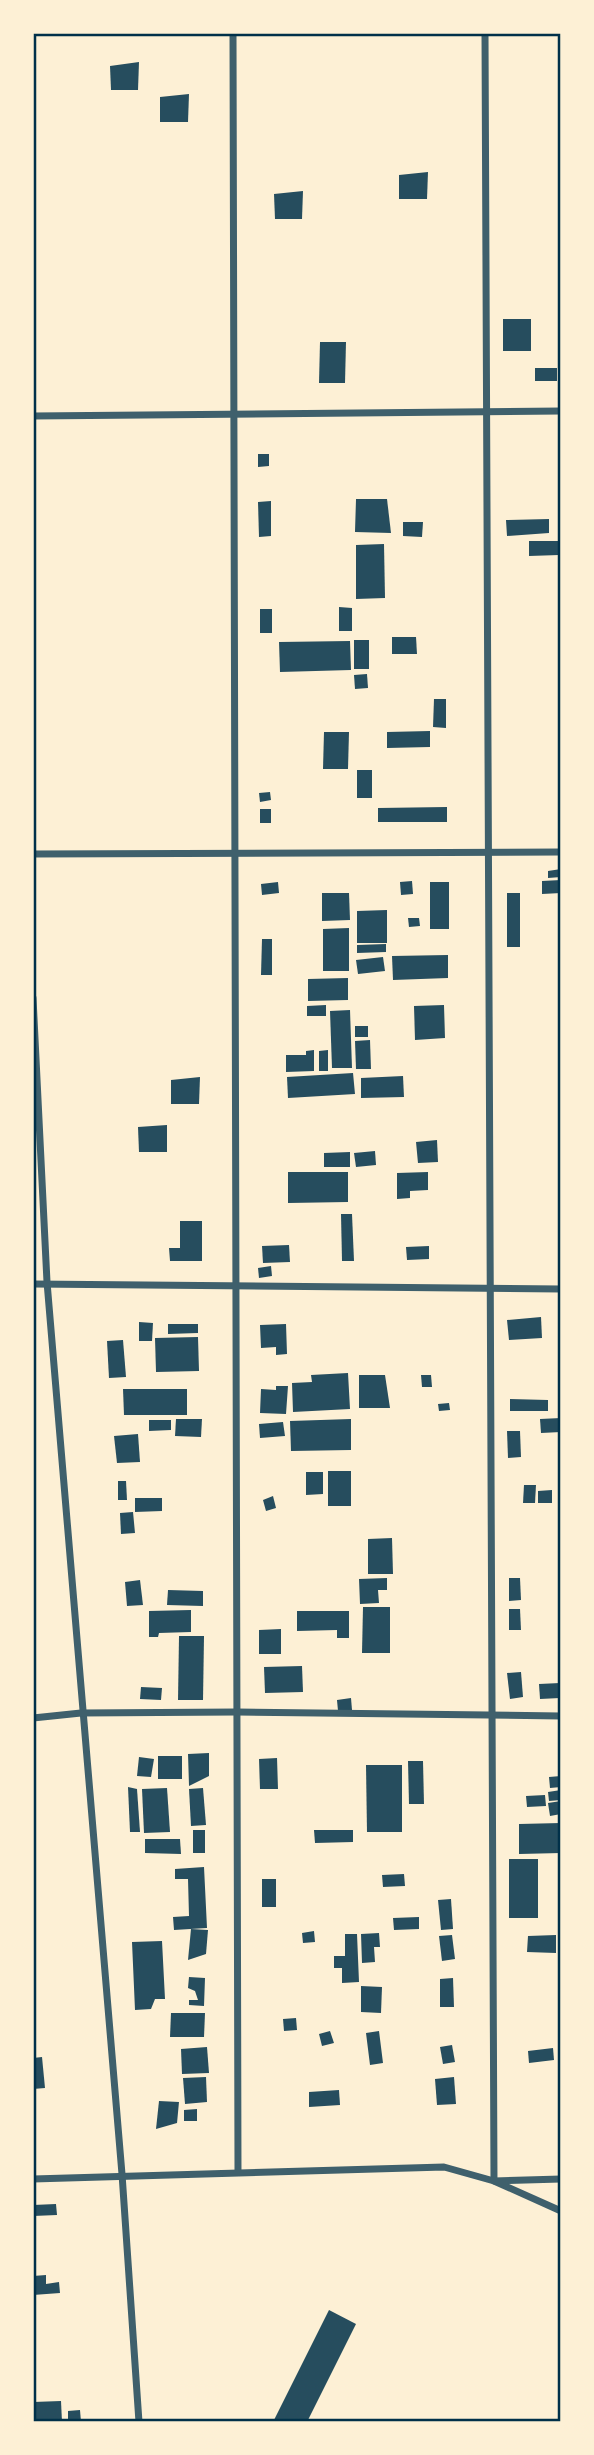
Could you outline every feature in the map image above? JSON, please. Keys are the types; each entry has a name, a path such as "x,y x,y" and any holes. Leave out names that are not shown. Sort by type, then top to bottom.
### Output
{"street":[{"path":"233,33 238,2172"},
{"path":"485,33 494,2181"},
{"path":"33,416 561,411"},
{"path":"33,854 561,852"},
{"path":"33,998 47,1282 81,1713 122,2174 139,2422"},
{"path":"33,1284 47,1282 561,1289"},
{"path":"33,1718 81,1713 237,1712 561,1716"},
{"path":"33,2179 122,2174 444,2166 494,2181 561,2211"},
{"path":"494,2181 561,2179"}],"building":[{"path":"139,62 138,90 111,90 110,66"},
{"path":"189,94 188,122 160,122 160,97"},
{"path":"428,172 427,199 399,199 399,175"},
{"path":"303,191 302,219 275,219 274,194"},
{"path":"503,319 531,319 531,351 503,351"},
{"path":"320,342 346,342 345,383 319,383"},
{"path":"535,368 557,368 557,381 535,381"},
{"path":"258,454 269,454 269,466 258,467"},
{"path":"356,499 387,499 391,533 355,532"},
{"path":"271,501 271,536 259,537 258,502"},
{"path":"549,519 549,533 507,536 506,520"},
{"path":"403,522 423,522 422,537 403,536"},
{"path":"529,541 559,541 559,555 529,556"},
{"path":"384,544 385,598 356,599 356,545"},
{"path":"339,607 352,608 352,631 339,631"},
{"path":"260,609 272,609 272,633 260,633"},
{"path":"392,637 416,637 417,654 392,654"},
{"path":"354,640 369,640 369,669 354,669"},
{"path":"350,641 351,670 280,672 279,642"},
{"path":"367,674 368,688 355,689 354,675"},
{"path":"434,699 446,699 446,728 433,727"},
{"path":"430,731 430,747 387,748 387,732"},
{"path":"324,732 349,732 348,769 323,769"},
{"path":"357,770 372,770 372,798 357,798"},
{"path":"270,792 271,800 260,802 259,793"},
{"path":"447,807 447,822 378,822 378,808"},
{"path":"260,809 271,809 271,823 260,823"},
{"path":"561,869 561,877 548,878 548,871"},
{"path":"561,880 561,893 542,894 542,881"},
{"path":"412,881 413,894 401,895 400,882"},
{"path":"278,882 279,893 262,895 261,884"},
{"path":"430,882 449,882 449,929 430,929"},
{"path":"322,893 349,893 350,920 322,921"},
{"path":"507,893 520,893 520,947 507,947"},
{"path":"387,910 387,943 357,943 357,911"},
{"path":"408,918 419,918 420,926 409,927"},
{"path":"349,928 349,971 323,971 323,929"},
{"path":"262,939 272,939 272,975 261,975"},
{"path":"386,944 386,952 357,953 357,945"},
{"path":"448,955 448,978 393,980 392,956"},
{"path":"383,957 385,971 358,974 356,960"},
{"path":"348,978 348,1000 308,1001 308,979"},
{"path":"326,1005 326,1016 307,1016 307,1006"},
{"path":"444,1005 445,1038 415,1040 414,1006"},
{"path":"350,1010 352,1068 332,1068 330,1011"},
{"path":"355,1026 368,1026 368,1037 355,1037"},
{"path":"370,1040 371,1069 356,1069 355,1041"},
{"path":"314,1050 314,1071 286,1072 286,1055 306,1055 306,1051"},
{"path":"328,1050 328,1071 319,1071 319,1051"},
{"path":"353,1073 355,1094 288,1098 287,1077"},
{"path":"403,1076 404,1097 361,1098 361,1078"},
{"path":"200,1077 199,1104 171,1104 171,1080"},
{"path":"167,1125 167,1152 139,1152 138,1127"},
{"path":"437,1140 438,1162 418,1163 416,1142"},
{"path":"375,1151 376,1165 356,1167 354,1153"},
{"path":"350,1152 350,1167 324,1167 324,1153"},
{"path":"288,1172 348,1172 348,1202 288,1203"},
{"path":"428,1172 428,1190 410,1191 410,1198 397,1199 397,1173"},
{"path":"341,1214 352,1214 354,1261 342,1261"},
{"path":"180,1221 202,1221 202,1261 170,1261 169,1248 180,1248"},
{"path":"289,1245 290,1262 263,1263 262,1246"},
{"path":"429,1246 429,1259 407,1260 406,1247"},
{"path":"271,1266 272,1276 259,1278 258,1268"},
{"path":"541,1317 542,1338 509,1340 507,1320"},
{"path":"139,1322 153,1323 152,1341 139,1341"},
{"path":"168,1324 198,1324 198,1333 168,1334"},
{"path":"286,1324 287,1354 276,1355 276,1347 261,1348 260,1325"},
{"path":"198,1337 199,1371 156,1372 155,1338"},
{"path":"123,1340 126,1377 109,1378 107,1341"},
{"path":"348,1373 350,1409 293,1412 292,1383 312,1382 311,1375"},
{"path":"359,1375 385,1375 390,1408 359,1408"},
{"path":"421,1375 431,1375 432,1387 422,1387"},
{"path":"276,1386 288,1386 286,1414 260,1413 261,1389 276,1390"},
{"path":"123,1389 187,1389 187,1415 124,1415"},
{"path":"510,1399 548,1400 548,1411 510,1411"},
{"path":"449,1403 450,1410 439,1411 438,1404"},
{"path":"561,1418 561,1432 541,1433 540,1419"},
{"path":"176,1419 202,1419 201,1437 175,1436"},
{"path":"351,1419 351,1450 291,1451 290,1421"},
{"path":"149,1420 171,1420 171,1430 149,1431"},
{"path":"283,1422 285,1436 260,1438 259,1424"},
{"path":"507,1431 520,1431 521,1457 508,1458"},
{"path":"138,1434 140,1462 117,1463 114,1436"},
{"path":"328,1471 351,1471 351,1506 328,1506"},
{"path":"306,1472 323,1472 323,1494 306,1495"},
{"path":"118,1481 126,1481 127,1500 118,1500"},
{"path":"524,1485 536,1485 535,1503 523,1503"},
{"path":"552,1490 552,1503 538,1503 538,1491"},
{"path":"273,1496 276,1508 266,1511 263,1500"},
{"path":"135,1498 162,1498 162,1511 135,1512"},
{"path":"133,1512 135,1533 121,1534 120,1513"},
{"path":"392,1538 393,1574 368,1574 368,1539"},
{"path":"387,1578 387,1590 378,1590 379,1603 360,1604 359,1579"},
{"path":"509,1578 520,1578 521,1600 509,1601"},
{"path":"140,1580 143,1605 127,1606 125,1582"},
{"path":"168,1590 203,1591 203,1606 167,1605"},
{"path":"363,1607 390,1607 390,1653 362,1653"},
{"path":"509,1609 520,1609 521,1630 509,1630"},
{"path":"191,1610 191,1632 159,1633 158,1637 149,1637 149,1611"},
{"path":"297,1611 349,1611 349,1638 337,1638 337,1630 297,1631"},
{"path":"281,1629 281,1654 259,1654 259,1630"},
{"path":"179,1636 204,1636 203,1700 178,1700"},
{"path":"302,1666 303,1692 265,1693 264,1667"},
{"path":"521,1672 523,1697 510,1699 507,1673"},
{"path":"560,1683 560,1698 540,1699 539,1684"},
{"path":"141,1687 162,1688 161,1700 140,1699"},
{"path":"351,1698 352,1710 338,1711 337,1700"},
{"path":"209,1753 209,1776 189,1786 188,1754"},
{"path":"158,1756 182,1756 182,1779 158,1779"},
{"path":"139,1757 154,1759 151,1777 137,1776"},
{"path":"277,1758 278,1789 260,1789 259,1759"},
{"path":"408,1761 423,1761 424,1804 409,1804"},
{"path":"366,1765 402,1765 402,1832 367,1832"},
{"path":"561,1776 561,1787 550,1788 549,1777"},
{"path":"128,1787 137,1789 140,1832 130,1832"},
{"path":"167,1788 170,1832 144,1833 142,1789"},
{"path":"203,1788 206,1825 191,1826 189,1789"},
{"path":"561,1790 561,1800 549,1801 548,1792"},
{"path":"545,1795 546,1806 527,1807 526,1796"},
{"path":"561,1801 561,1814 550,1816 548,1803"},
{"path":"561,1823 561,1853 519,1854 519,1824"},
{"path":"193,1830 205,1830 205,1853 193,1853"},
{"path":"314,1830 353,1830 353,1842 315,1843"},
{"path":"145,1839 180,1839 181,1854 145,1853"},
{"path":"509,1859 538,1859 538,1918 509,1918"},
{"path":"204,1867 207,1928 174,1930 173,1917 189,1916 188,1879 175,1879 175,1869"},
{"path":"404,1874 405,1886 383,1887 382,1875"},
{"path":"262,1879 276,1879 276,1907 262,1907"},
{"path":"451,1899 453,1929 441,1930 438,1900"},
{"path":"419,1917 419,1929 394,1930 393,1918"},
{"path":"191,1929 208,1930 206,1954 188,1960"},
{"path":"314,1931 315,1942 303,1943 302,1933"},
{"path":"379,1933 380,1947 374,1947 375,1962 362,1963 361,1934"},
{"path":"345,1934 357,1934 359,1982 342,1983 342,1968 334,1968 334,1956 345,1956"},
{"path":"452,1935 455,1959 442,1961 439,1936"},
{"path":"556,1935 556,1953 527,1952 528,1936"},
{"path":"162,1941 165,1999 155,1999 151,2009 135,2010 132,1942"},
{"path":"189,1977 205,1978 204,2006 189,2005 189,2000 198,2000 195,1991 188,1988"},
{"path":"453,1978 454,2007 440,2007 440,1979"},
{"path":"361,1986 382,1987 381,2013 361,2012"},
{"path":"171,2013 205,2013 204,2037 170,2037"},
{"path":"296,2018 297,2030 284,2031 283,2019"},
{"path":"330,2031 334,2043 322,2046 319,2034"},
{"path":"379,2031 383,2063 370,2065 366,2033"},
{"path":"452,2045 455,2062 443,2064 440,2047"},
{"path":"207,2047 209,2073 182,2074 181,2049"},
{"path":"553,2048 554,2060 529,2063 528,2051"},
{"path":"42,2057 45,2088 33,2089 33,2058"},
{"path":"206,2077 207,2102 185,2104 183,2078"},
{"path":"454,2077 456,2104 437,2105 435,2079"},
{"path":"339,2090 340,2105 309,2107 309,2092"},
{"path":"159,2101 179,2102 177,2123 156,2129"},
{"path":"197,2109 197,2121 184,2121 184,2110"},
{"path":"56,2204 57,2215 33,2216 33,2205"},
{"path":"46,2275 46,2284 59,2282 60,2293 33,2295 33,2276"},
{"path":"329,2310 356,2324 307,2422 273,2422"},
{"path":"61,2401 62,2422 33,2422 33,2402"},
{"path":"80,2410 81,2422 68,2422 68,2411"}]}
